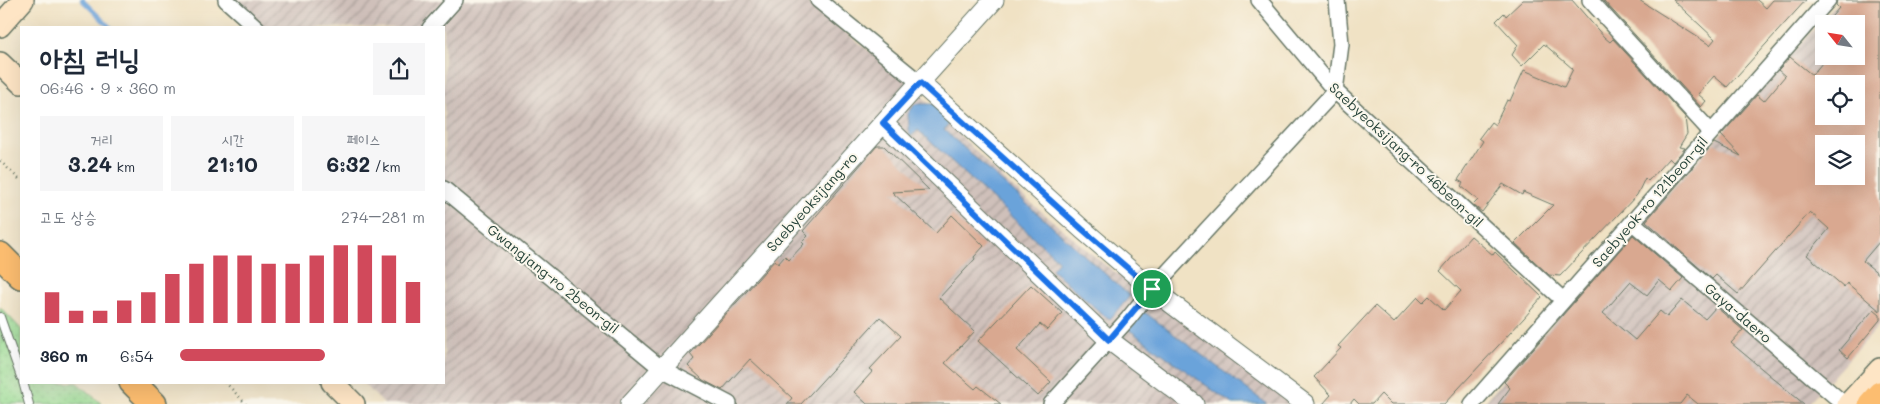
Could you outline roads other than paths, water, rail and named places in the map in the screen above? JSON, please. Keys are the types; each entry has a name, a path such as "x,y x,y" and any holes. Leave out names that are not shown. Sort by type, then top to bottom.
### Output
{"highway":[{"path":"0,255 20,275"},
{"path":"0,272 20,291"},
{"path":"115,384 135,404"},
{"path":"134,384 154,404"},
{"path":"1871,404 1880,394"}],"main road":[{"path":"0,26 23,0"},
{"path":"0,62 20,82"},
{"path":"1848,404 1880,368"},
{"path":"334,384 354,404"}],"street":[{"path":"226,0 255,26"},
{"path":"432,26 456,0"},
{"path":"818,0 920,83 1082,229 1152,289 1305,404"},
{"name":"Saebyeoksijang-ro","path":"630,404 994,0"},
{"name":"Saebyeoksijang-ro 46beon-gil","path":"1260,0 1335,91 1563,300"},
{"path":"1051,404 1128,319 1152,289 1335,91 1341,44 1337,0"},
{"path":"1590,0 1712,132"},
{"name":"Saebyeok-ro 121beon-gil","path":"1472,404 1828,0"},
{"path":"883,123 1109,340 1194,404"},
{"name":"Gwangjang-ro 2beon-gil","path":"445,190 662,369 730,404"},
{"name":"Gaya-daero","path":"1632,222 1844,404"}],"lane":[{"path":"0,318 20,374"},
{"path":"24,384 29,404"}],"water":[{"path":"915,104 935,104 952,120 944,130 1130,296 1110,319 1052,269 1059,261 918,130 910,137 908,114"},
{"path":"1143,311 1267,404 1232,404 1128,329"}],"waterway":[{"path":"82,0 109,26"}]}
